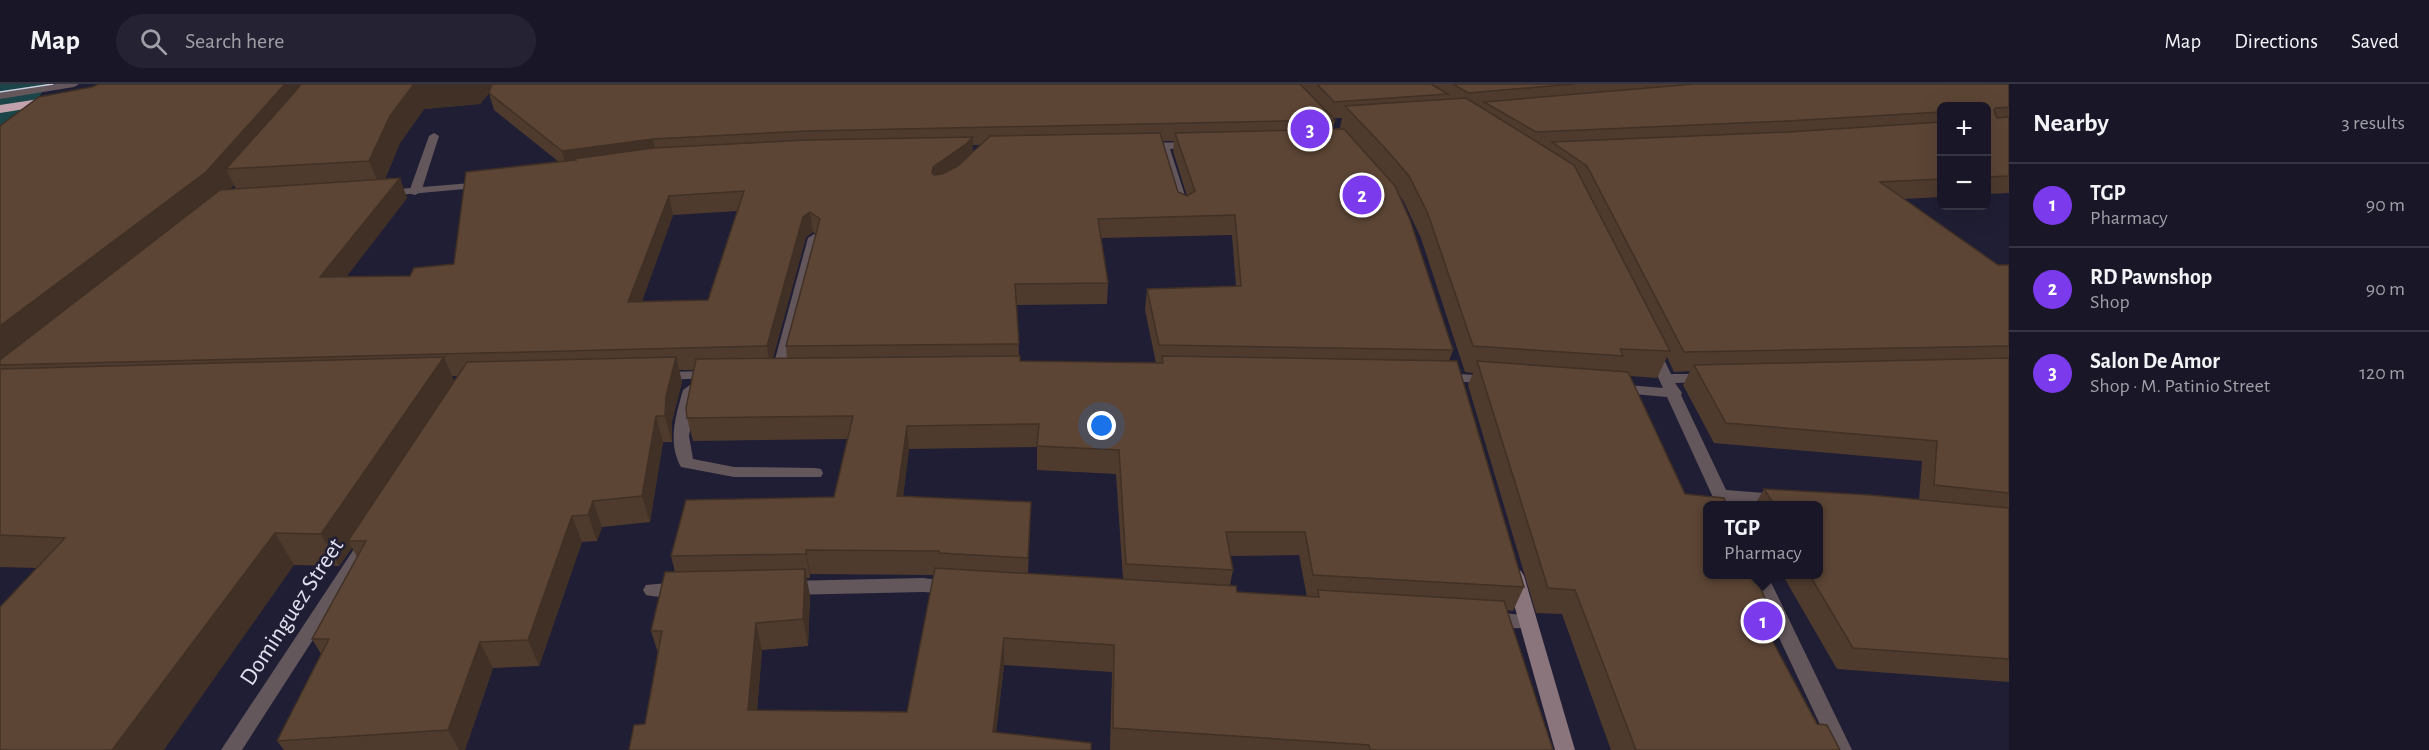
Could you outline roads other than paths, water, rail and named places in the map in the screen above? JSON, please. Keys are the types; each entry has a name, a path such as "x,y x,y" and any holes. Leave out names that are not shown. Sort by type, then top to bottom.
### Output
{"highway":[{"path":"0,109 64,99"}],"street":[{"path":"0,96 74,84"},
{"path":"415,192 434,136"},
{"path":"1128,147 1209,145"},
{"path":"1164,146 1184,211"},
{"path":"379,194 492,184"},
{"path":"778,374 814,238"},
{"path":"1646,336 1723,500 1756,501"},
{"path":"1433,377 1455,372 1502,381"},
{"path":"1455,372 1463,400"},
{"path":"693,375 682,425 682,453 687,463 704,469 727,471 815,473"},
{"path":"647,376 725,375"},
{"path":"1605,388 1671,386 1726,378"},
{"name":"Dominguez Street","path":"231,750 375,530"},
{"path":"1509,554 1565,750"},
{"path":"1760,579 1842,750"},
{"path":"770,588 923,585 970,588"},
{"path":"652,590 699,589"},
{"path":"1469,617 1528,621"}],"waterway":[{"path":"0,121 22,84"}],"tram line":[{"path":"0,92 53,84"}],"place":[{"name":"Salon De Amor","path":"1310,129"},
{"name":"RD Pawnshop","path":"1362,195"},
{"name":"TGP","path":"1763,621"}]}
